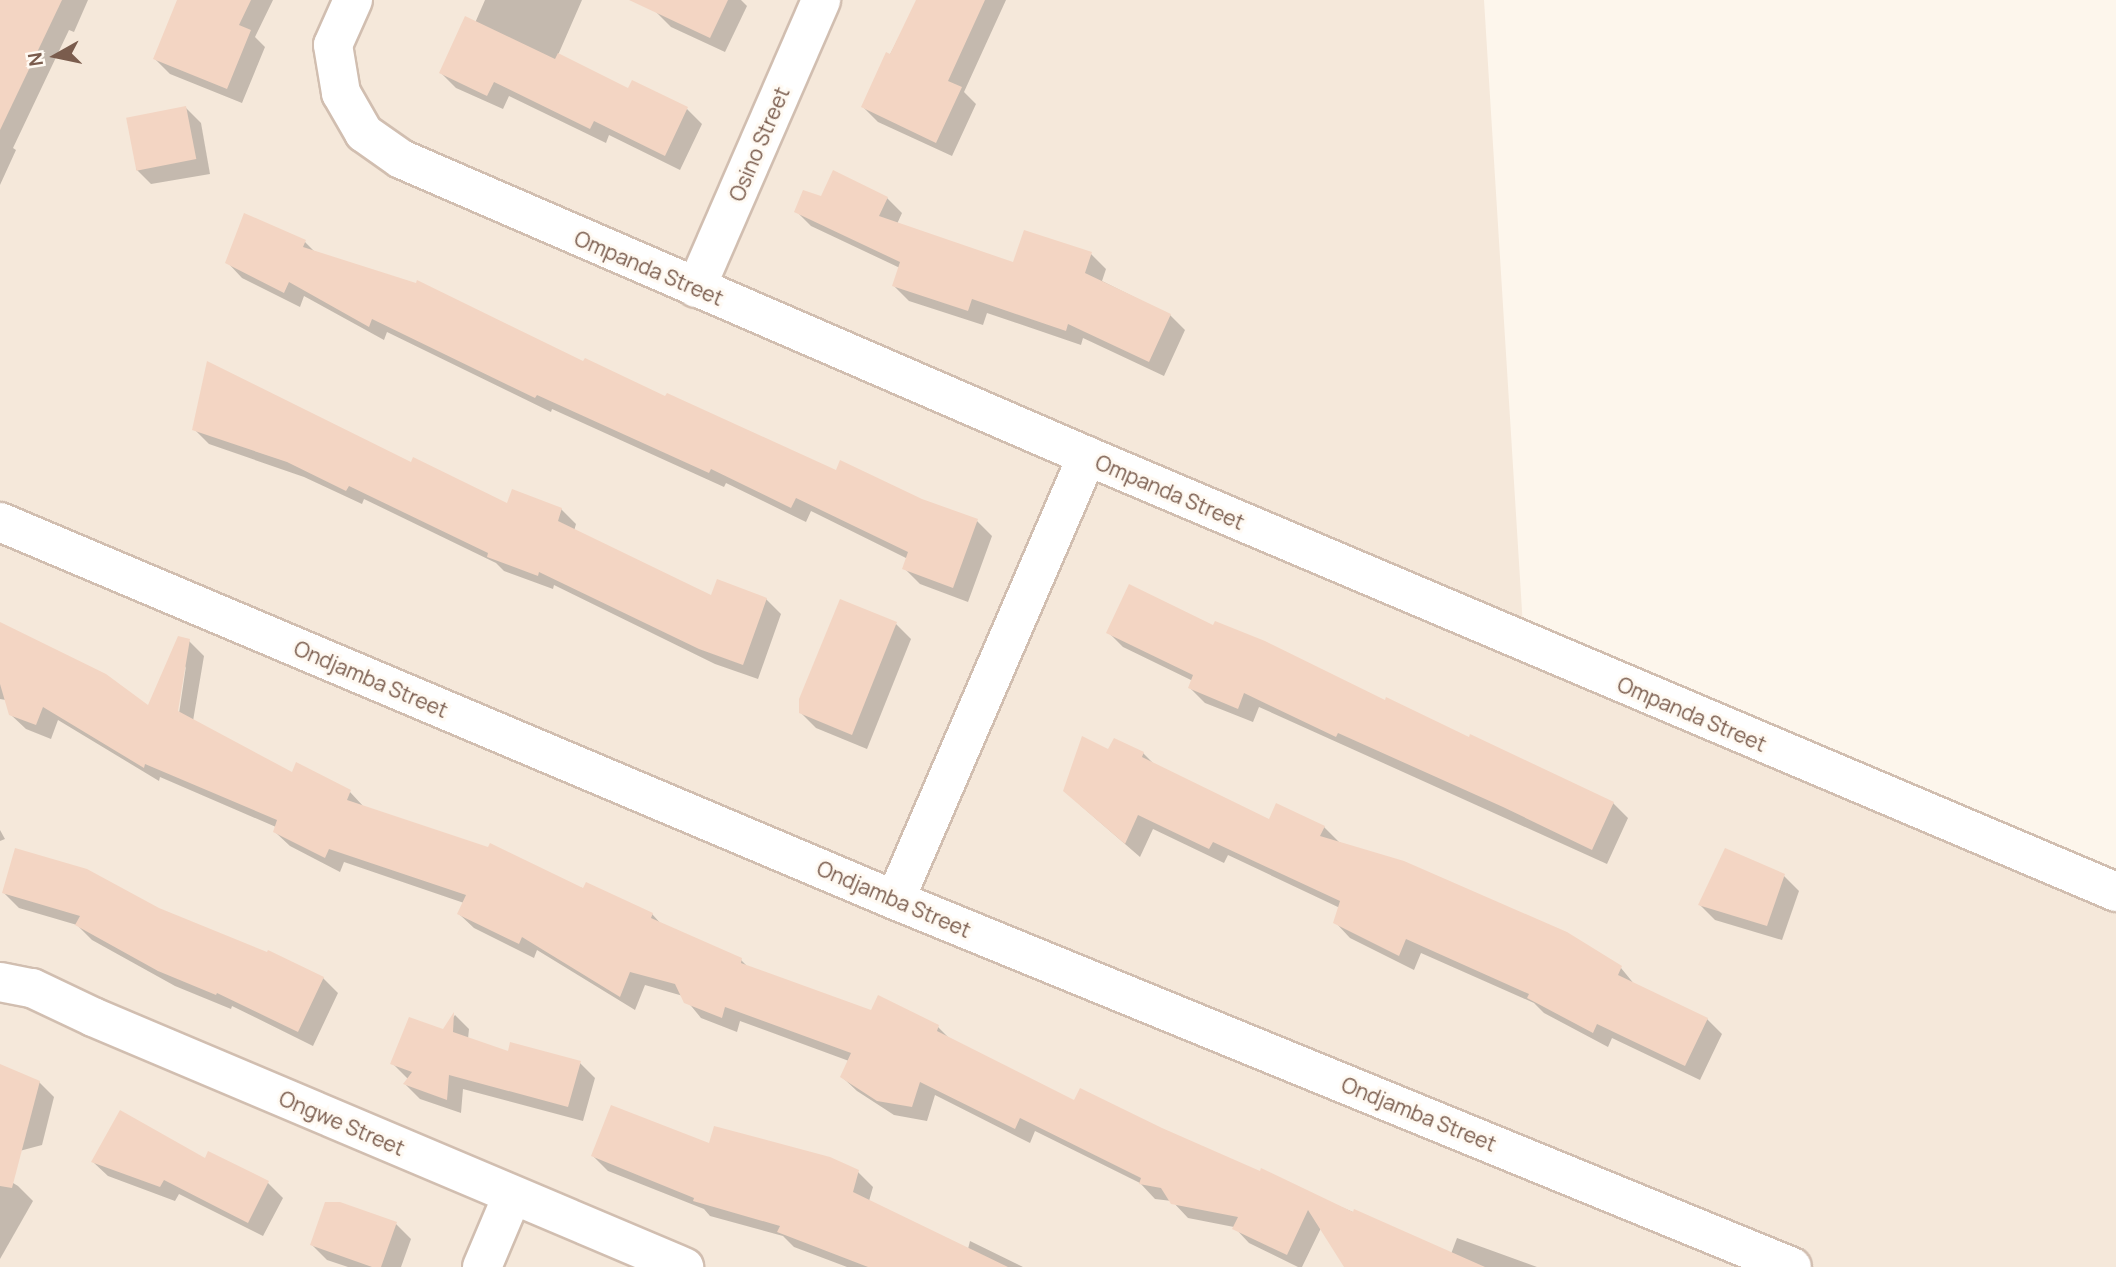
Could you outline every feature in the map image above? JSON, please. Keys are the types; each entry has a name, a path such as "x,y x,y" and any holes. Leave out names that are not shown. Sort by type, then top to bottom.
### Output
{"street":[{"name":"Ompanda Street","path":"353,0 333,45 341,93 364,133 401,159 1087,456 2116,892"},
{"name":"Osino Street","path":"696,288 821,0"},
{"path":"895,900 1087,456"},
{"name":"Ondjamba Street","path":"0,522 895,900 1792,1267"},
{"name":"Ongwe Street","path":"0,982 32,988 93,1017 684,1267"},
{"path":"482,1267 512,1196"}],"shaded area":[{"path":"0,0 1484,0 1524,643 2116,894 2116,1267 0,1267"}],"building":[{"path":"0,0 62,0 0,130"},
{"path":"177,0 251,0 239,25 251,30 227,89 153,59"},
{"path":"629,0 728,0 710,38"},
{"path":"916,0 985,0 948,81 962,87 936,143 861,107 886,52 890,54"},
{"path":"465,16 555,59 558,53 628,88 632,80 688,107 665,156 594,121 590,129 494,82 487,96 439,73"},
{"path":"186,106 196,159 136,171 126,118"},
{"path":"833,170 888,197 879,216 1013,262 1024,230 1092,252 1085,273 1171,314 1149,362 1068,324 1066,331 972,299 968,311 892,286 900,262 794,212 803,190 821,196"},
{"path":"244,213 306,240 303,247 416,283 417,280 583,361 585,358 665,396 667,393 836,470 840,460 922,499 978,519 953,588 902,569 908,552 796,498 791,508 711,469 709,473 537,395 535,398 372,319 369,327 289,282 284,293 225,263"},
{"path":"207,361 411,462 413,457 507,503 512,489 562,508 558,521 711,595 717,579 767,598 743,665 699,649 539,572 538,576 487,557 488,553 349,486 346,491 287,462 192,430"},
{"path":"1129,584 1213,625 1215,621 1265,641 1385,700 1386,697 1469,737 1470,734 1614,802 1592,850 1503,807 1338,733 1336,737 1244,693 1238,709 1188,688 1193,675 1106,633"},
{"path":"840,599 897,622 852,735 799,713 799,699"},
{"path":"0,622 106,674 148,705 178,636 190,639 178,711 292,772 296,762 351,790 347,800 488,847 490,843 583,888 586,882 653,913 651,918 742,958 741,963 871,1010 878,995 939,1025 937,1031 1074,1100 1080,1088 1162,1128 1260,1171 1261,1168 1353,1212 1354,1209 1485,1267 1344,1267 1308,1210 1287,1255 1232,1229 1238,1217 1171,1204 1161,1188 1139,1184 1141,1178 1020,1118 1015,1129 920,1082 912,1107 877,1101 840,1077 851,1053 725,1007 722,1018 684,1003 675,984 630,972 620,997 522,937 519,944 457,914 466,895 329,849 325,858 273,832 277,820 145,764 144,768 43,707 36,725 9,715 0,684"},
{"path":"1082,736 1108,749 1114,738 1144,752 1142,757 1269,819 1276,803 1325,826 1320,836 1404,861 1567,932 1622,966 1618,975 1708,1018 1685,1066 1597,1024 1593,1033 1527,998 1529,994 1406,939 1399,956 1333,923 1340,901 1213,842 1209,849 1138,815 1125,844 1063,791"},
{"path":"15,848 87,869 159,908 267,952 268,950 324,977 298,1032 217,993 216,995 158,971 75,925 80,916 2,893"},
{"path":"1725,848 1785,874 1767,926 1698,905"},
{"path":"454,1012 453,1032 508,1051 510,1042 581,1061 568,1107 449,1075 447,1100 403,1084 412,1072 390,1064 409,1017 443,1029"},
{"path":"0,1064 40,1081 12,1188 0,1186"},
{"path":"611,1105 709,1143 714,1126 830,1157 859,1170 853,1192 1008,1267 868,1267 777,1232 780,1226 693,1201 694,1198 591,1156"},
{"path":"120,1110 205,1158 208,1151 269,1181 248,1223 164,1180 160,1187 91,1162"},
{"path":"325,1202 340,1202 397,1222 381,1267 372,1267 310,1245"}]}
